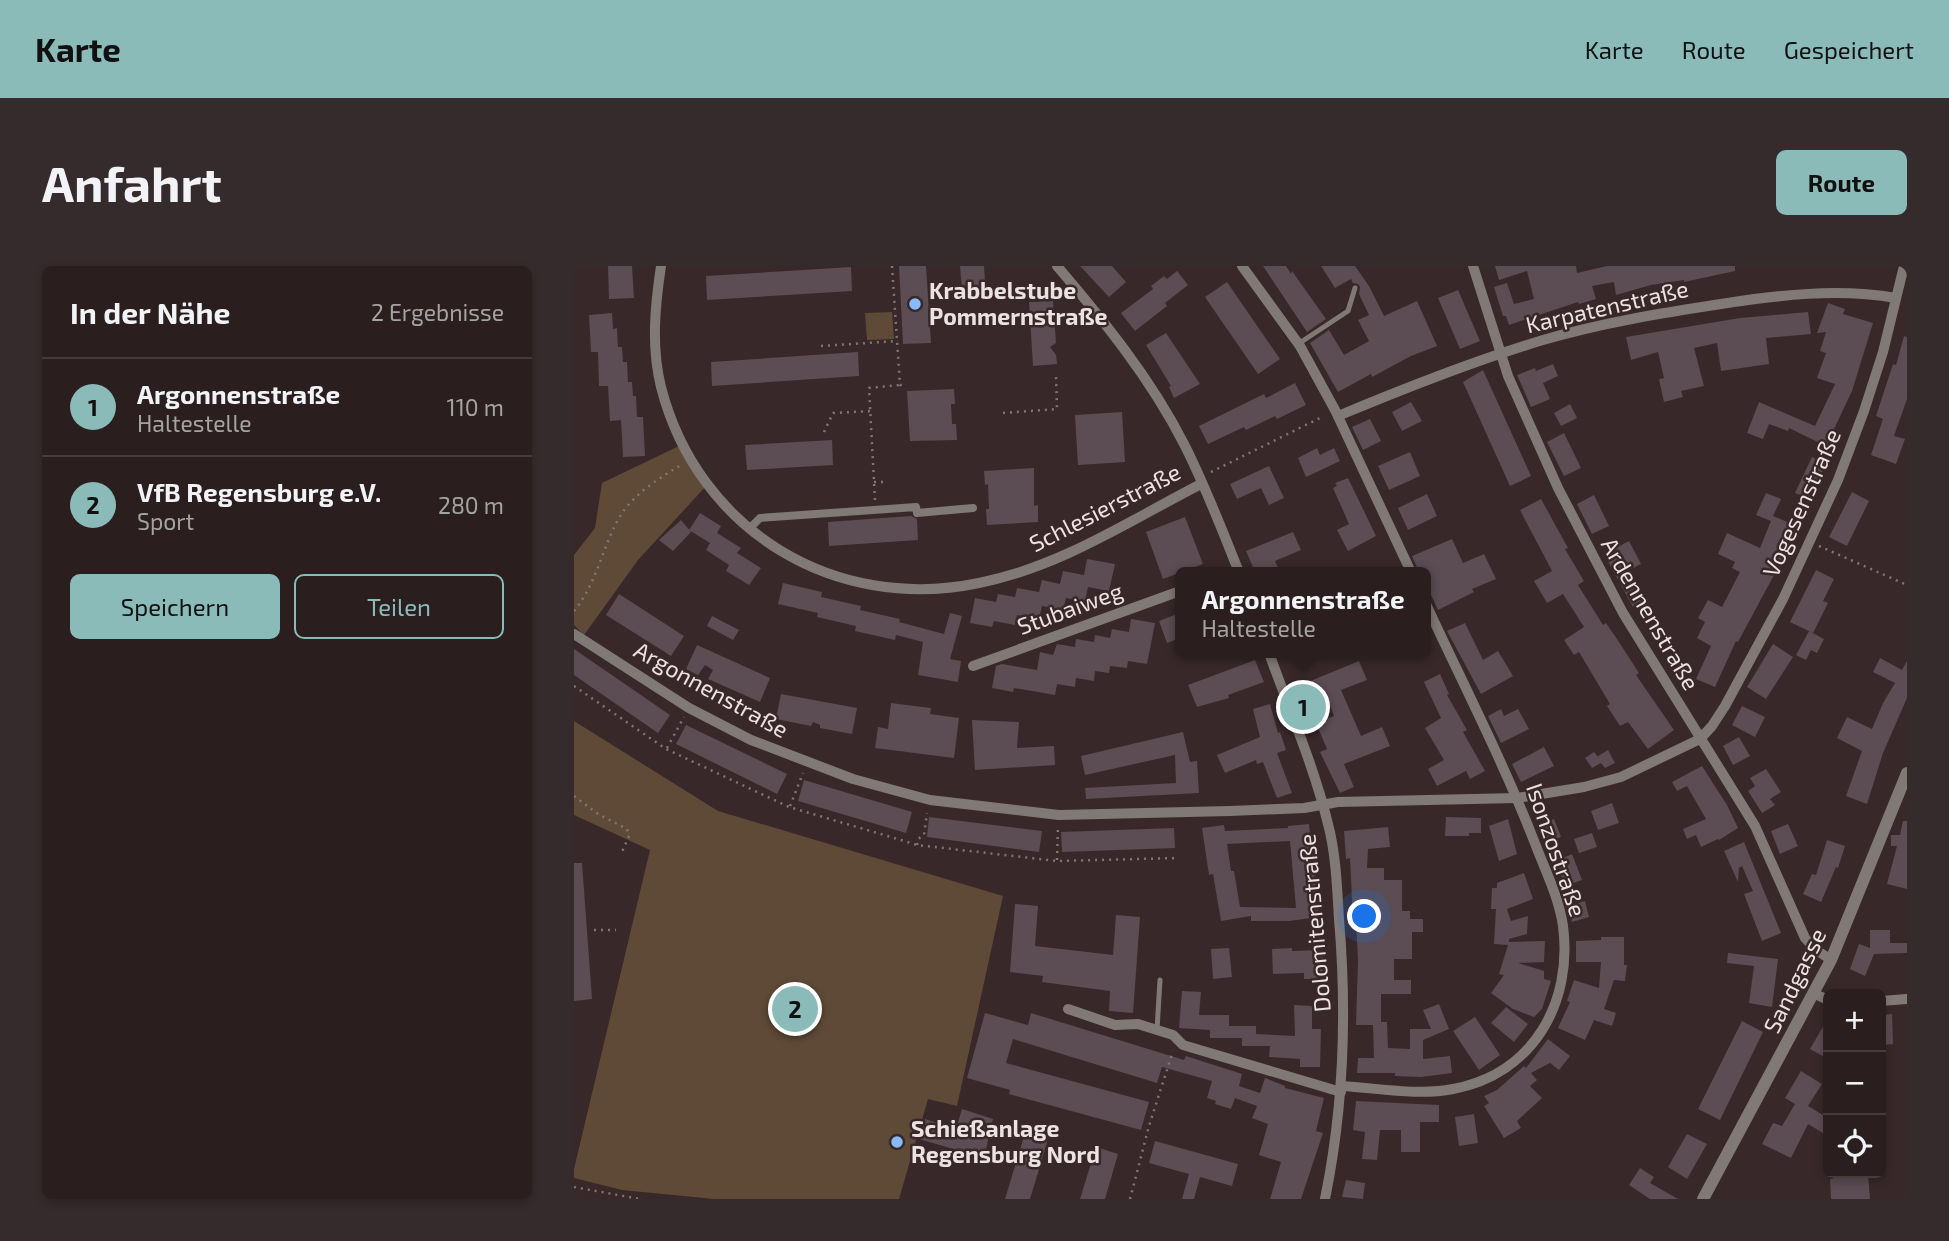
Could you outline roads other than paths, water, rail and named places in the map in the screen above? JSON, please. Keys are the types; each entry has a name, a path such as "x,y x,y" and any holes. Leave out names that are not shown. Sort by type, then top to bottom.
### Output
{"street":[{"name":"Schlesierstraße","path":"661,266 654,323 656,358 668,409 690,459 711,490 730,512 750,529 790,557 833,577 871,587 922,589 979,583 1031,569 1084,547 1200,481"},
{"path":"1057,266 1095,310 1152,390 1185,446 1237,567"},
{"name":"Ardennenstraße","path":"1474,266 1500,355 1587,547 1623,613 1755,827 1805,938 1831,960"},
{"name":"Vogesenstraße","path":"1700,739 1725,706 1783,599 1838,480 1883,352 1904,266"},
{"path":"1248,268 1298,344 1409,567"},
{"name":"Karpatenstraße","path":"1333,415 1500,355 1580,331 1752,299 1829,293 1875,294 1896,298"},
{"path":"750,529 760,518 916,507 917,513 973,508"},
{"name":"Stubaiweg","path":"974,666 1175,593"},
{"name":"Isonzostraße","path":"1068,1009 1115,1025 1138,1024 1173,1035 1183,1045 1342,1089 1432,1091 1477,1083 1508,1066 1527,1050 1542,1031 1558,996 1565,971 1558,902 1517,798 1431,615"},
{"name":"Argonnenstraße","path":"574,634 689,708 751,740 807,764 930,800 1059,815 1304,808 1338,802 1517,798 1621,778 1700,739"},
{"name":"Dolomitenstraße","path":"1271,658 1323,805 1332,846 1345,1005 1342,1089 1325,1199"},
{"name":"Sandgasse","path":"1703,1199 1815,994 1907,773"},
{"path":"1815,994 1823,998"},
{"path":"1886,1001 1907,999"}],"lane":[{"path":"1298,344 1348,311 1355,288"},
{"path":"1157,1030 1160,980"}],"place":[{"name":"Krabbelstube Pommernstraße","path":"915,304"},
{"name":"Argonnenstraße","path":"1303,707"},
{"name":"VfB Regensburg e.V.","path":"795,1009"},
{"name":"Schießanlage Regensburg Nord","path":"897,1142"}]}
